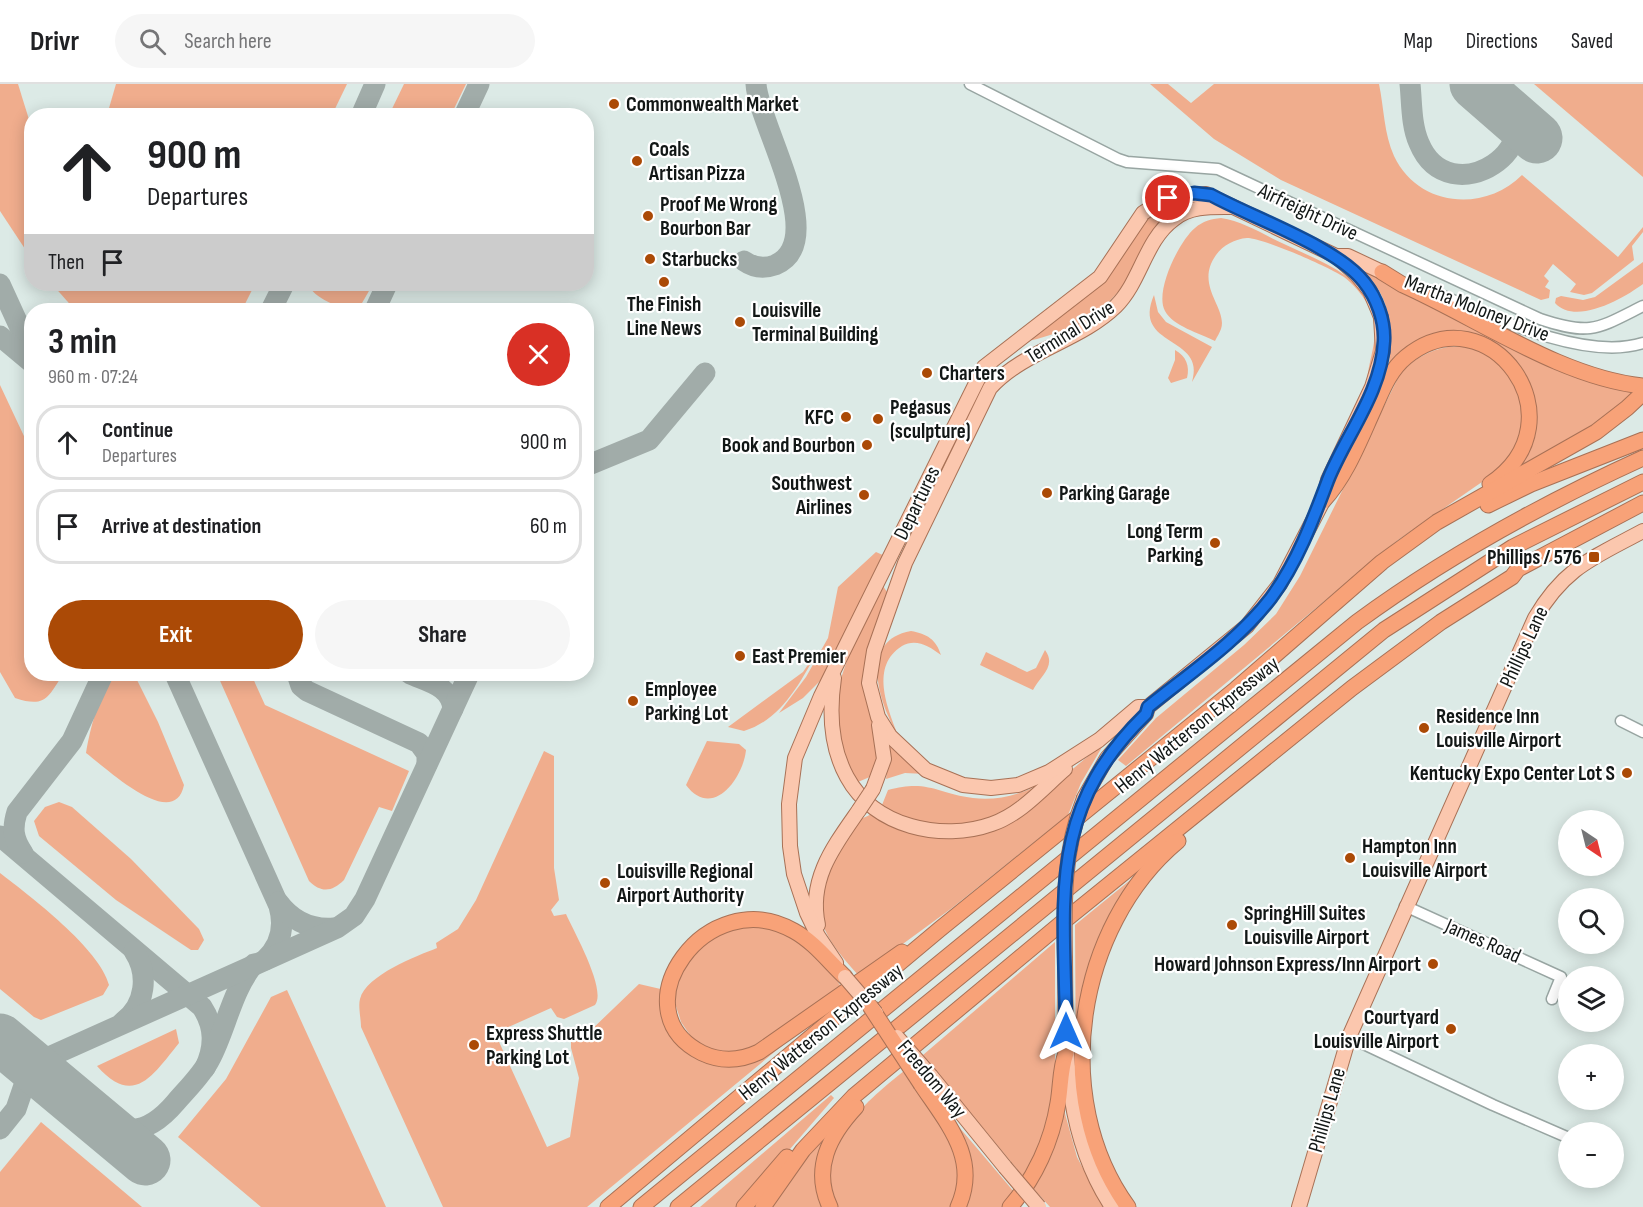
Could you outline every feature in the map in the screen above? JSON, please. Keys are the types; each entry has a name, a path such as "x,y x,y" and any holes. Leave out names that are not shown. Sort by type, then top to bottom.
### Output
{"highway":[{"path":"1382,272 1403,285 1554,359 1584,372 1618,382 1643,386"},
{"path":"608,1207 940,929 1059,835 1236,689 1368,574 1513,465 1526,442 1529,428 1528,400 1518,375 1499,353 1476,342 1450,339 1430,343 1413,352 1398,364 1387,380 1338,484 1323,501"},
{"path":"1437,522 1596,432 1643,393"},
{"path":"1236,689 1249,684 1391,567 1453,525 1518,490 1643,440"},
{"name":"Henry Watterson Expressway","path":"641,1207 1357,622 1407,586 1481,539 1542,506 1643,458"},
{"name":"Henry Watterson Expressway","path":"678,1207 1384,630 1504,552 1643,482"},
{"path":"763,1207 790,1167 854,1096 1064,921 1398,652 1512,577 1518,569 1643,503"},
{"path":"1512,577 1523,576 1643,513"},
{"path":"1128,1207 1100,1155 1086,1096 1084,1025 1095,970 1117,918 1141,880 1172,845 1228,798 1237,782"},
{"path":"845,977 803,936 786,927 758,919 734,921 709,931 685,952 671,978 669,1011 677,1030 695,1049 720,1059 745,1057 759,1052 904,950 940,929"},
{"path":"870,1006 926,1080 957,1138 964,1157 965,1186 958,1207"},
{"path":"1010,1207 1026,1187 1045,1150 1056,1119 1062,1063 1066,1053"},
{"path":"830,1207 822,1175 828,1146 849,1114 895,1070 904,1055"},
{"path":"744,1207 830,1111 881,1074"},
{"path":"598,1207 696,1126 708,1122"},
{"path":"691,1207 757,1153 766,1135"}],"main road":[{"name":"Departures","path":"828,948 812,925 794,874 789,823 790,790 798,748 821,696 984,367 1100,277 1117,255 1136,220 1156,203 1194,193 1211,195 1233,207"},
{"name":"Terminal Drive","path":"1112,1207 1092,1173 1078,1134 1069,1094 1066,1053 1066,870 1074,825 1084,798 1107,758 1146,714 1148,707 1247,626 1271,598 1288,571 1323,501 1328,480 1372,387 1384,342 1381,317 1370,291 1356,274 1336,256 1233,207 1201,208 1173,219 1159,234 1134,282 1114,308 1090,325 1011,369 990,388 905,563 871,662 869,683 876,711 890,736 920,766 951,781 977,788 1004,787 1031,780 1099,740 1138,707 1148,707"},
{"path":"1336,256 1348,255 1382,272"},
{"name":"Phillips Lane","path":"1299,1207 1348,1037 1535,618 1546,599 1569,573 1643,531"},
{"path":"835,670 831,722 837,752 846,776 865,799 886,815 914,828 952,832 995,823 1022,807 1099,740"},
{"path":"870,1006 845,977 828,948 816,914 816,887 825,862 873,789 884,759 876,711"},
{"name":"Freedom Way","path":"926,1080 1040,1207"}],"street":[{"name":"Airfreight Drive","path":"970,84 1118,159 1127,162 1218,169 1550,323 1571,330 1596,328 1643,306"},
{"name":"Martha Moloney Drive","path":"1382,272 1515,327 1554,339 1598,345 1643,343"},
{"path":"1621,721 1643,732"},
{"name":"James Road","path":"1405,906 1561,977 1552,999"},
{"path":"1348,1037 1558,1133"}],"shaded area":[{"path":"0,84 18,84 25,108 24,247 0,211"},
{"path":"116,84 347,84 335,108 109,108"},
{"path":"404,84 466,84 454,108 392,108"},
{"path":"1150,84 1168,84 1191,103 1214,84 1379,84 1386,130 1394,156 1405,173 1419,186 1453,199 1471,199 1489,195 1507,187 1522,175 1618,257 1643,227 1643,232 1632,246 1634,260 1592,293 1584,295 1570,292 1576,284 1553,264 1544,276 1549,281 1545,287 1550,290 1549,298 1541,300 1281,180 1214,139"},
{"path":"1534,84 1643,84 1643,177"},
{"path":"1207,200 1185,207 1159,224 1131,275 1119,291 1099,310 1063,330 1024,342 1059,316 1152,212 1170,202"},
{"path":"1221,218 1245,225 1324,263 1346,276 1357,286 1366,297 1372,310 1377,338 1376,352 1367,380 1375,334 1372,315 1363,297 1351,283 1336,272 1255,239 1247,238 1226,245 1219,251 1210,266 1208,277 1222,321 1215,341 1180,325 1169,316 1165,311 1163,291 1176,254 1195,228 1207,221"},
{"path":"1643,262 1643,284 1612,302 1587,311 1575,312 1555,303 1556,298 1561,296 1583,300 1595,297"},
{"path":"1360,269 1639,390 1606,419 1519,468 1531,446 1536,424 1535,401 1529,380 1517,362 1501,348 1480,338 1446,335 1418,341 1389,364 1391,337 1388,312 1378,289"},
{"path":"58,291 252,291 246,303 69,303"},
{"path":"369,291 362,303 332,303 313,292"},
{"path":"1154,295 1158,312 1166,322 1212,347 1192,382 1194,367 1189,356 1152,324 1150,312"},
{"path":"1448,347 1464,347 1483,352 1503,366 1518,389 1523,423 1517,445 1495,473 1398,540 1126,766 1118,760 1156,718 1244,645 1276,614 1300,576 1400,374 1421,356"},
{"path":"1175,350 1184,358 1188,374 1187,378 1171,383 1168,378 1175,360"},
{"path":"0,385 24,436 24,681 58,681 45,699 25,701 15,698 0,672"},
{"path":"876,552 885,556 824,677 803,698 779,713 806,677 828,638 838,587"},
{"path":"883,586 889,595 864,670 864,684 881,753 872,776 858,782 844,756 837,731 836,706 840,682 848,658"},
{"path":"911,631 930,638 941,655 927,646 912,643 902,646 892,654 886,664 884,688 886,700 898,735 880,690 879,659 884,647 894,637"},
{"path":"818,650 797,687 769,718 744,731 728,727 803,672"},
{"path":"1045,650 1049,661 1048,666 1033,690 980,665 986,652 1027,672 1036,668"},
{"path":"111,681 138,681 158,722 184,785 178,798 167,802 154,800 123,782 86,753 93,722"},
{"path":"220,681 254,681 265,705 409,771 392,811 379,807 344,880 326,890 318,888 309,881"},
{"path":"707,741 739,744 746,750 744,761 733,783 725,792 716,797 706,798 696,795 686,785"},
{"path":"1105,742 1081,783 1068,815 952,908 859,976 828,937 820,910 829,868 843,842 859,821 876,812 957,836 1044,793"},
{"path":"890,745 925,774 905,773 886,779"},
{"path":"544,751 554,756 554,868 559,900 551,910 554,916 566,914 593,974 598,998 595,1005 564,1019 557,1017 551,1008 495,1033 547,1147 570,1137 579,1078 571,1042 588,1033 639,984 665,990 678,1037 719,1063 812,1021 587,1207 443,1207 361,1027 360,999 364,990 382,974 405,961 437,948 436,943 458,929 476,900"},
{"path":"1045,782 1006,809 987,819 967,825 947,827 926,824 905,817 882,805 888,790 901,787 923,786 961,796 992,798 1019,793"},
{"path":"59,802 72,807 131,859 199,929 204,940 198,950 191,950 116,900 39,836 34,821 45,807"},
{"path":"1145,868 1096,960 1080,1111 1076,1080 1075,925"},
{"path":"0,873 62,924 92,956 103,971 109,985 103,995 41,1020 34,1017 0,989"},
{"path":"750,924 789,932 829,969 842,988 765,1043 730,1054 710,1050 692,1038 681,1022 675,1003 675,993 683,968 709,938"},
{"path":"1055,942 1055,1105 1025,1179 923,1055"},
{"path":"287,990 386,1207 261,1207 178,1137 226,1079 271,997"},
{"path":"176,1029 179,1043 160,1066 142,1082 132,1086 122,1085 97,1066"},
{"path":"904,1071 947,1131 962,1167 953,1207 838,1207 831,1186 830,1167 835,1148 857,1113"},
{"path":"831,1095 834,1098 740,1207 700,1207"},
{"path":"1064,1110 1077,1157 1103,1207 1050,1207 1032,1187"},
{"path":"41,1122 142,1207 0,1207 0,1172"},
{"path":"835,1125 828,1137 827,1207 772,1207 803,1162"},
{"path":"959,1127 1015,1193 1003,1207 965,1207 972,1184 972,1175 969,1157"}],"taxiway":[{"path":"364,108 375,84"},
{"path":"468,108 479,84"},
{"path":"744,261 759,267 775,265 790,252 796,233 794,208 787,181 756,84"},
{"path":"1410,84 1413,121 1419,143 1434,164 1453,173 1474,173 1493,164 1509,150 1517,130 1515,108 1500,84"},
{"path":"0,284 24,336"},
{"path":"274,303 280,291"},
{"path":"378,303 384,291"},
{"path":"0,336 24,356"},
{"path":"594,463 649,440 705,373"},
{"path":"23,853 14,833 17,812 72,741 100,681"},
{"path":"178,681 279,906 282,921 280,935 275,948 265,960"},
{"path":"299,681 307,691 419,743 427,754 427,764"},
{"path":"426,681 448,695 453,709"},
{"path":"0,1129 16,1109 31,1065 337,928 354,916 365,899 466,681"},
{"path":"0,836 202,1007 209,1022 212,1037 211,1052 205,1068"},
{"path":"278,902 283,909 302,923 309,926 334,928"},
{"path":"123,1022 137,1007 143,989 142,969 134,951"},
{"path":"82,1108 108,1124 131,1129 142,1128 164,1115 207,1065 240,986 254,964"}],"runway":[{"path":"1475,84 1537,138"},
{"path":"0,1039 145,1160"}],"place":[{"name":"Commonwealth Market","path":"614,104"},
{"name":"Coals Artisan Pizza","path":"637,161"},
{"name":"Proof Me Wrong Bourbon Bar","path":"648,216"},
{"name":"Starbucks","path":"650,259"},
{"name":"The Finish Line News","path":"664,282"},
{"name":"Louisville Terminal Building","path":"740,322"},
{"name":"Charters","path":"927,373"},
{"name":"KFC","path":"846,417"},
{"name":"Pegasus (sculpture)","path":"878,419"},
{"name":"Book and Bourbon","path":"867,445"},
{"name":"Parking Garage","path":"1047,493"},
{"name":"Southwest Airlines","path":"864,495"},
{"name":"Long Term Parking","path":"1215,543"},
{"name":"Phillips / 576","path":"1594,557"},
{"name":"East Premier","path":"740,656"},
{"name":"Employee Parking Lot","path":"633,701"},
{"name":"Residence Inn Louisville Airport","path":"1424,728"},
{"name":"Kentucky Expo Center Lot S","path":"1627,773"},
{"name":"Hampton Inn Louisville Airport","path":"1350,858"},
{"name":"Louisville Regional Airport Authority","path":"605,883"},
{"name":"SpringHill Suites Louisville Airport","path":"1232,925"},
{"name":"Howard Johnson Express/Inn Airport","path":"1433,964"},
{"name":"Courtyard Louisville Airport","path":"1451,1029"},
{"name":"Express Shuttle Parking Lot","path":"474,1045"}],"route":[{"path":"1066,1031 1066,870 1074,825 1086,793 1099,769 1122,739 1146,714 1148,707 1247,626 1271,598 1288,571 1323,501 1328,480 1377,375 1383,351 1383,326 1370,291 1363,281 1336,256 1211,195 1194,193 1168,198"}]}
